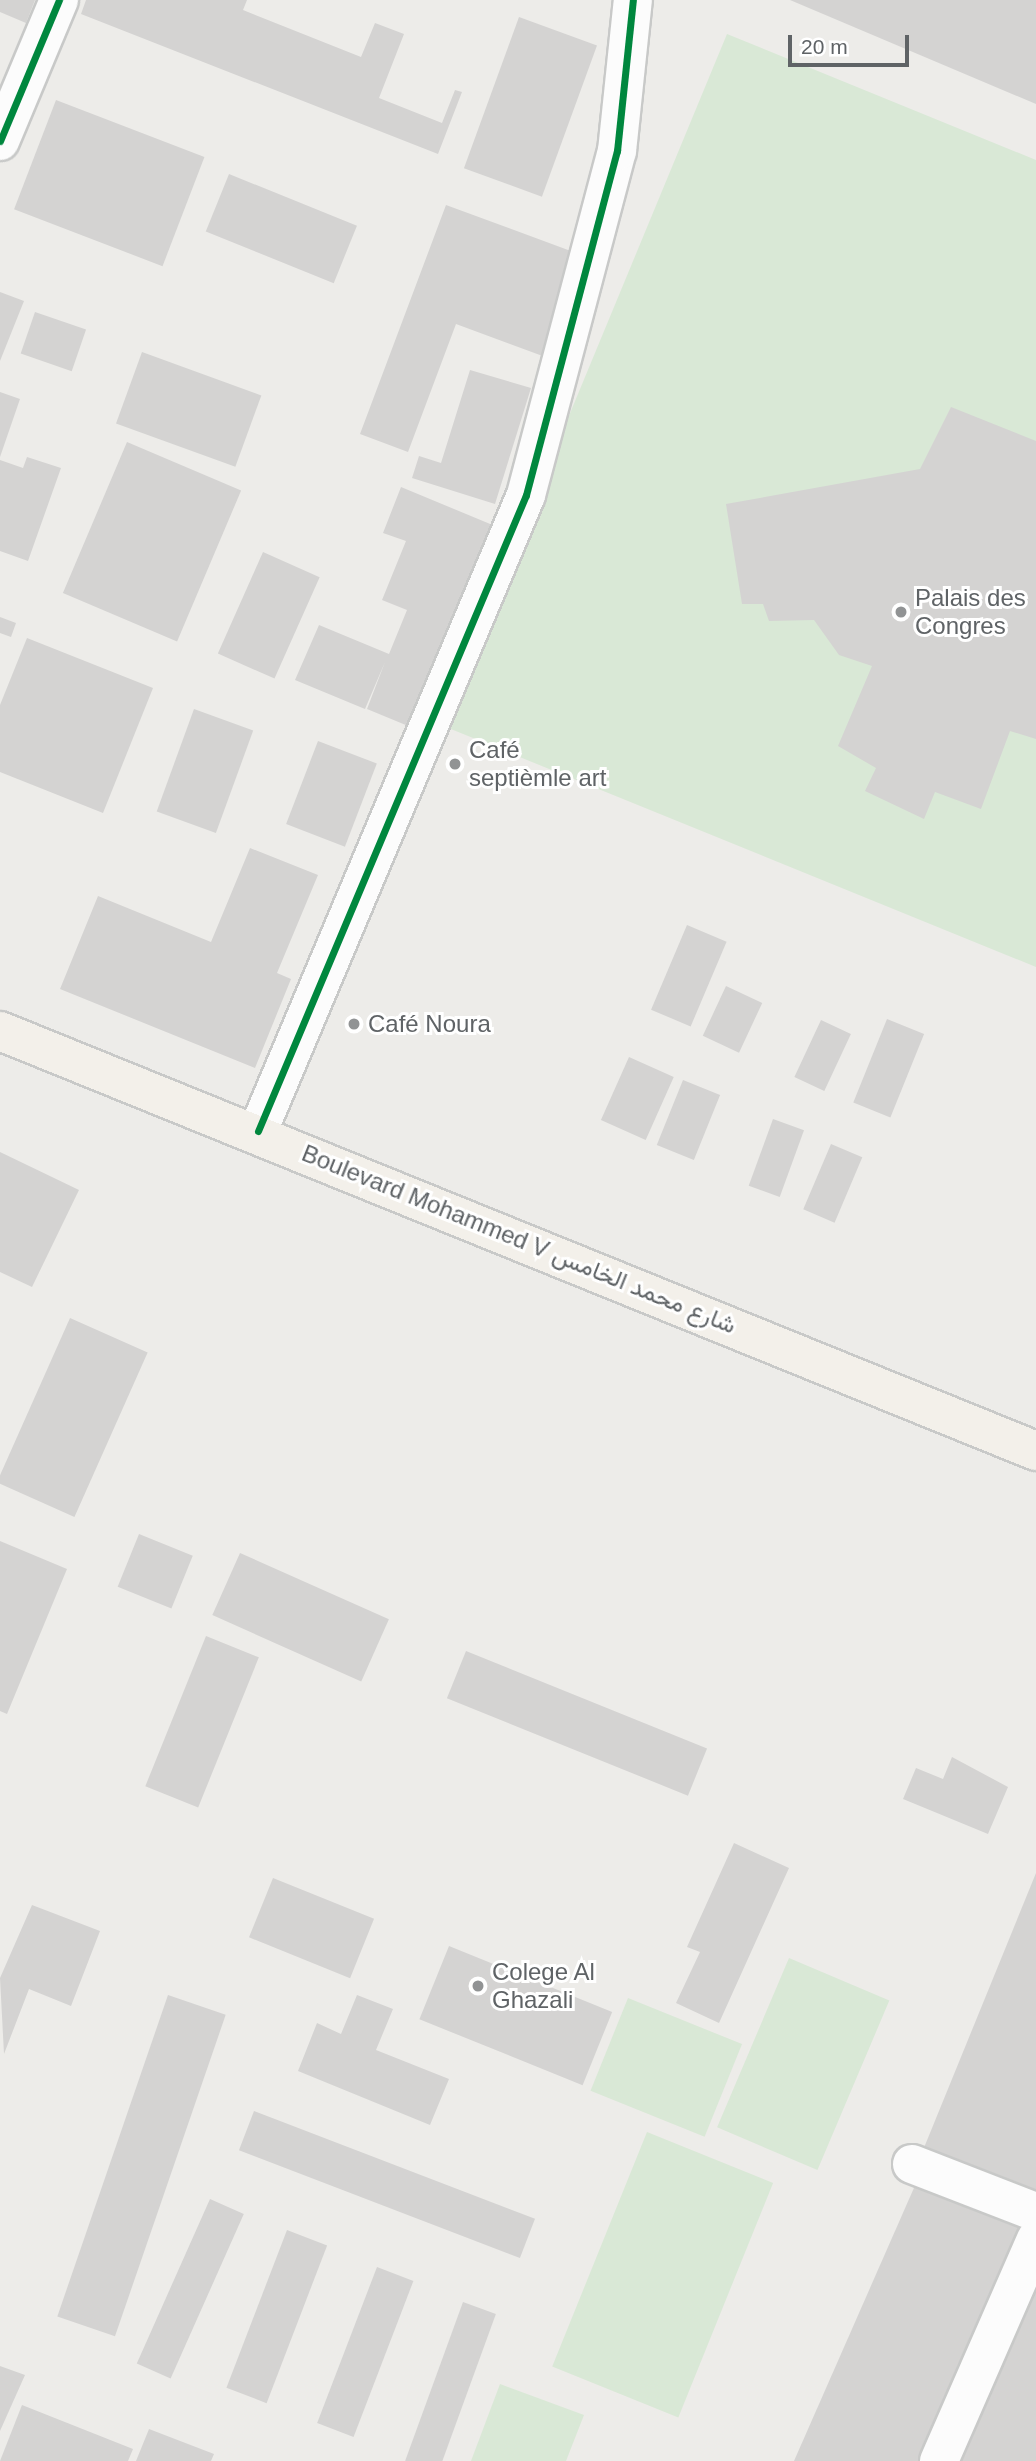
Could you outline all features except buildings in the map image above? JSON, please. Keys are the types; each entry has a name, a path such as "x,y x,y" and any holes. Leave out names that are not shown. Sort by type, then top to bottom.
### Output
{"main road":[{"name":"Boulevard Mohammed V شارع محمد الخامس","path":"0,1031 258,1131 1036,1451"}],"street":[{"path":"0,141 59,0"},
{"path":"258,1131 526,495 614,164 633,0"},
{"path":"912,2164 1036,2212"},
{"path":"939,2461 1036,2239"}],"green space":[{"path":"727,34 1036,160 1036,967 441,725"},
{"path":"789,1958 889,2001 817,2170 717,2127"},
{"path":"628,1998 742,2044 705,2137 591,2091"},
{"path":"647,2132 773,2183 678,2418 552,2367"},
{"path":"500,2384 584,2415 566,2461 471,2461"}],"cycle path":[{"path":"0,141 59,0"},
{"path":"258,1131 526,495 617,151 633,0"}],"place":[{"name":"Palais des Congres","path":"901,612"},
{"name":"Café septièmle art","path":"455,764"},
{"name":"Café Noura","path":"354,1024"},
{"name":"Colege Al Ghazali","path":"478,1986"}]}
